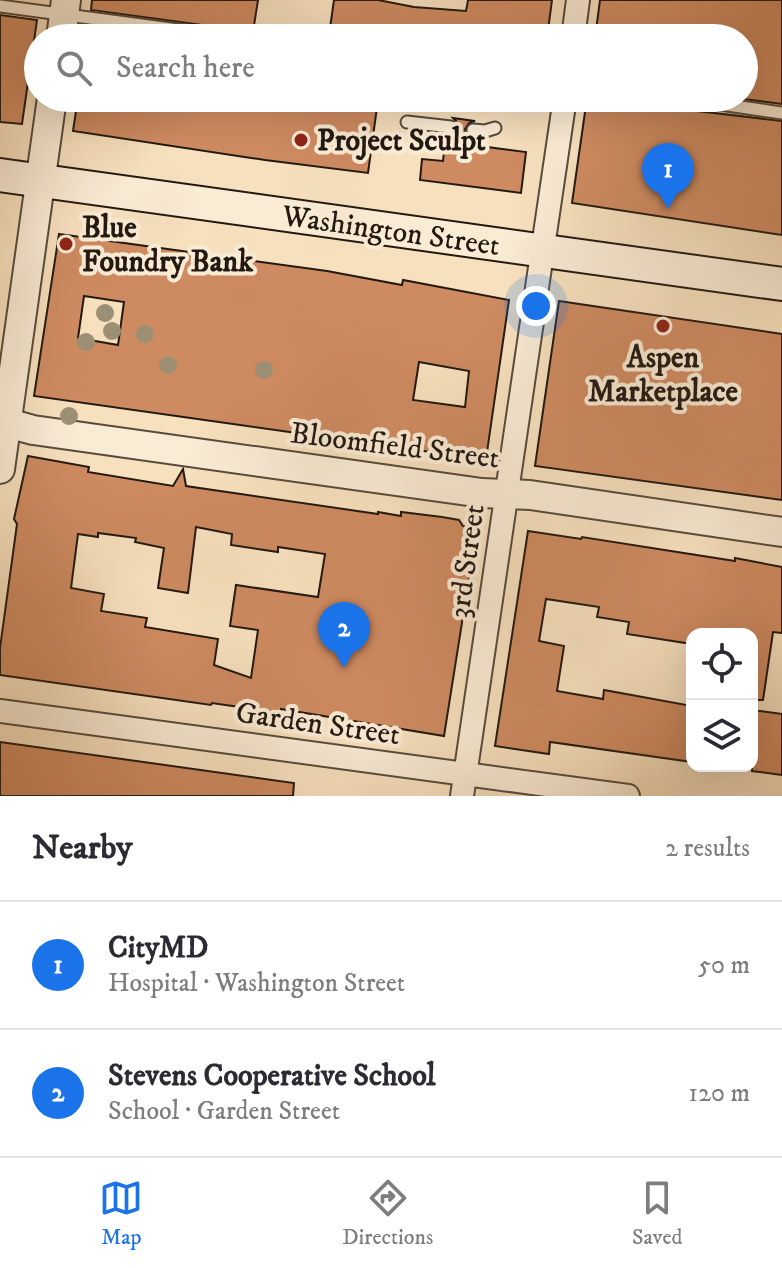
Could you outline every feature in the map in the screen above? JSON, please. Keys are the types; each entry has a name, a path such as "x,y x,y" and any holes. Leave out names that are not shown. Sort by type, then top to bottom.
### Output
{"main road":[{"name":"Washington Street","path":"0,175 782,284"}],"street":[{"path":"575,24 578,0"},
{"path":"0,469 3,422 50,112"},
{"name":"3rd Street","path":"462,796 563,112"},
{"name":"Bloomfield Street","path":"3,422 33,430 782,532"},
{"name":"Garden Street","path":"0,711 628,796"}],"lane":[{"path":"0,6 122,24"},
{"path":"758,110 782,113"},
{"path":"407,122 451,127"},
{"path":"473,130 495,128"}],"building":[{"path":"92,0 258,0 254,24 195,24 91,10"},
{"path":"334,0 378,0 414,7 466,11 468,0 552,0 549,24 331,24"},
{"path":"600,0 782,0 782,104 758,101 758,24 597,24"},
{"path":"0,15 37,20 36,24 24,24 22,124 0,122"},
{"path":"76,112 376,112 368,173 73,131"},
{"path":"585,112 706,112 782,121 782,235 572,203"},
{"path":"453,118 475,121 465,129 472,138 472,145 526,152 521,193 420,180 422,159 443,161 445,142 449,142 450,135 459,129"},
{"path":"59,234 327,271 402,285 403,280 509,300 485,466 461,463 459,456 34,396","holes":["84,296 124,302 118,345 78,338","419,362 469,371 465,407 413,400"]},
{"path":"559,301 782,334 782,500 535,466"},
{"path":"28,456 89,467 88,472 173,486 183,469 186,486 378,514 401,516 401,512 442,517 477,528 444,736 281,709 281,713 211,705 0,675 0,648 17,524 14,519","holes":["196,527 232,534 231,545 278,552 278,547 325,554 318,597 236,585 230,626 258,630 251,678 214,665 218,639 145,627 147,618 101,611 104,594 71,588 78,534 136,538 135,542 164,548 158,588 188,593"]},
{"path":"528,531 782,567 782,633 773,632 763,700 758,700 758,628 686,628 686,643 627,634 629,622 597,617 599,607 546,599 539,641 564,646 557,691 603,699 604,690 686,705 686,761 550,742 549,754 495,746"},
{"path":"758,711 782,714 782,775 758,772"},
{"path":"0,742 294,783 293,796 0,796"}],"place":[{"name":"Project Sculpt","path":"301,140"},
{"name":"CityMD","path":"668,209"},
{"name":"Blue Foundry Bank","path":"66,244"},
{"name":"Aspen Marketplace","path":"663,326"},
{"name":"Stevens Cooperative School","path":"344,668"}]}
